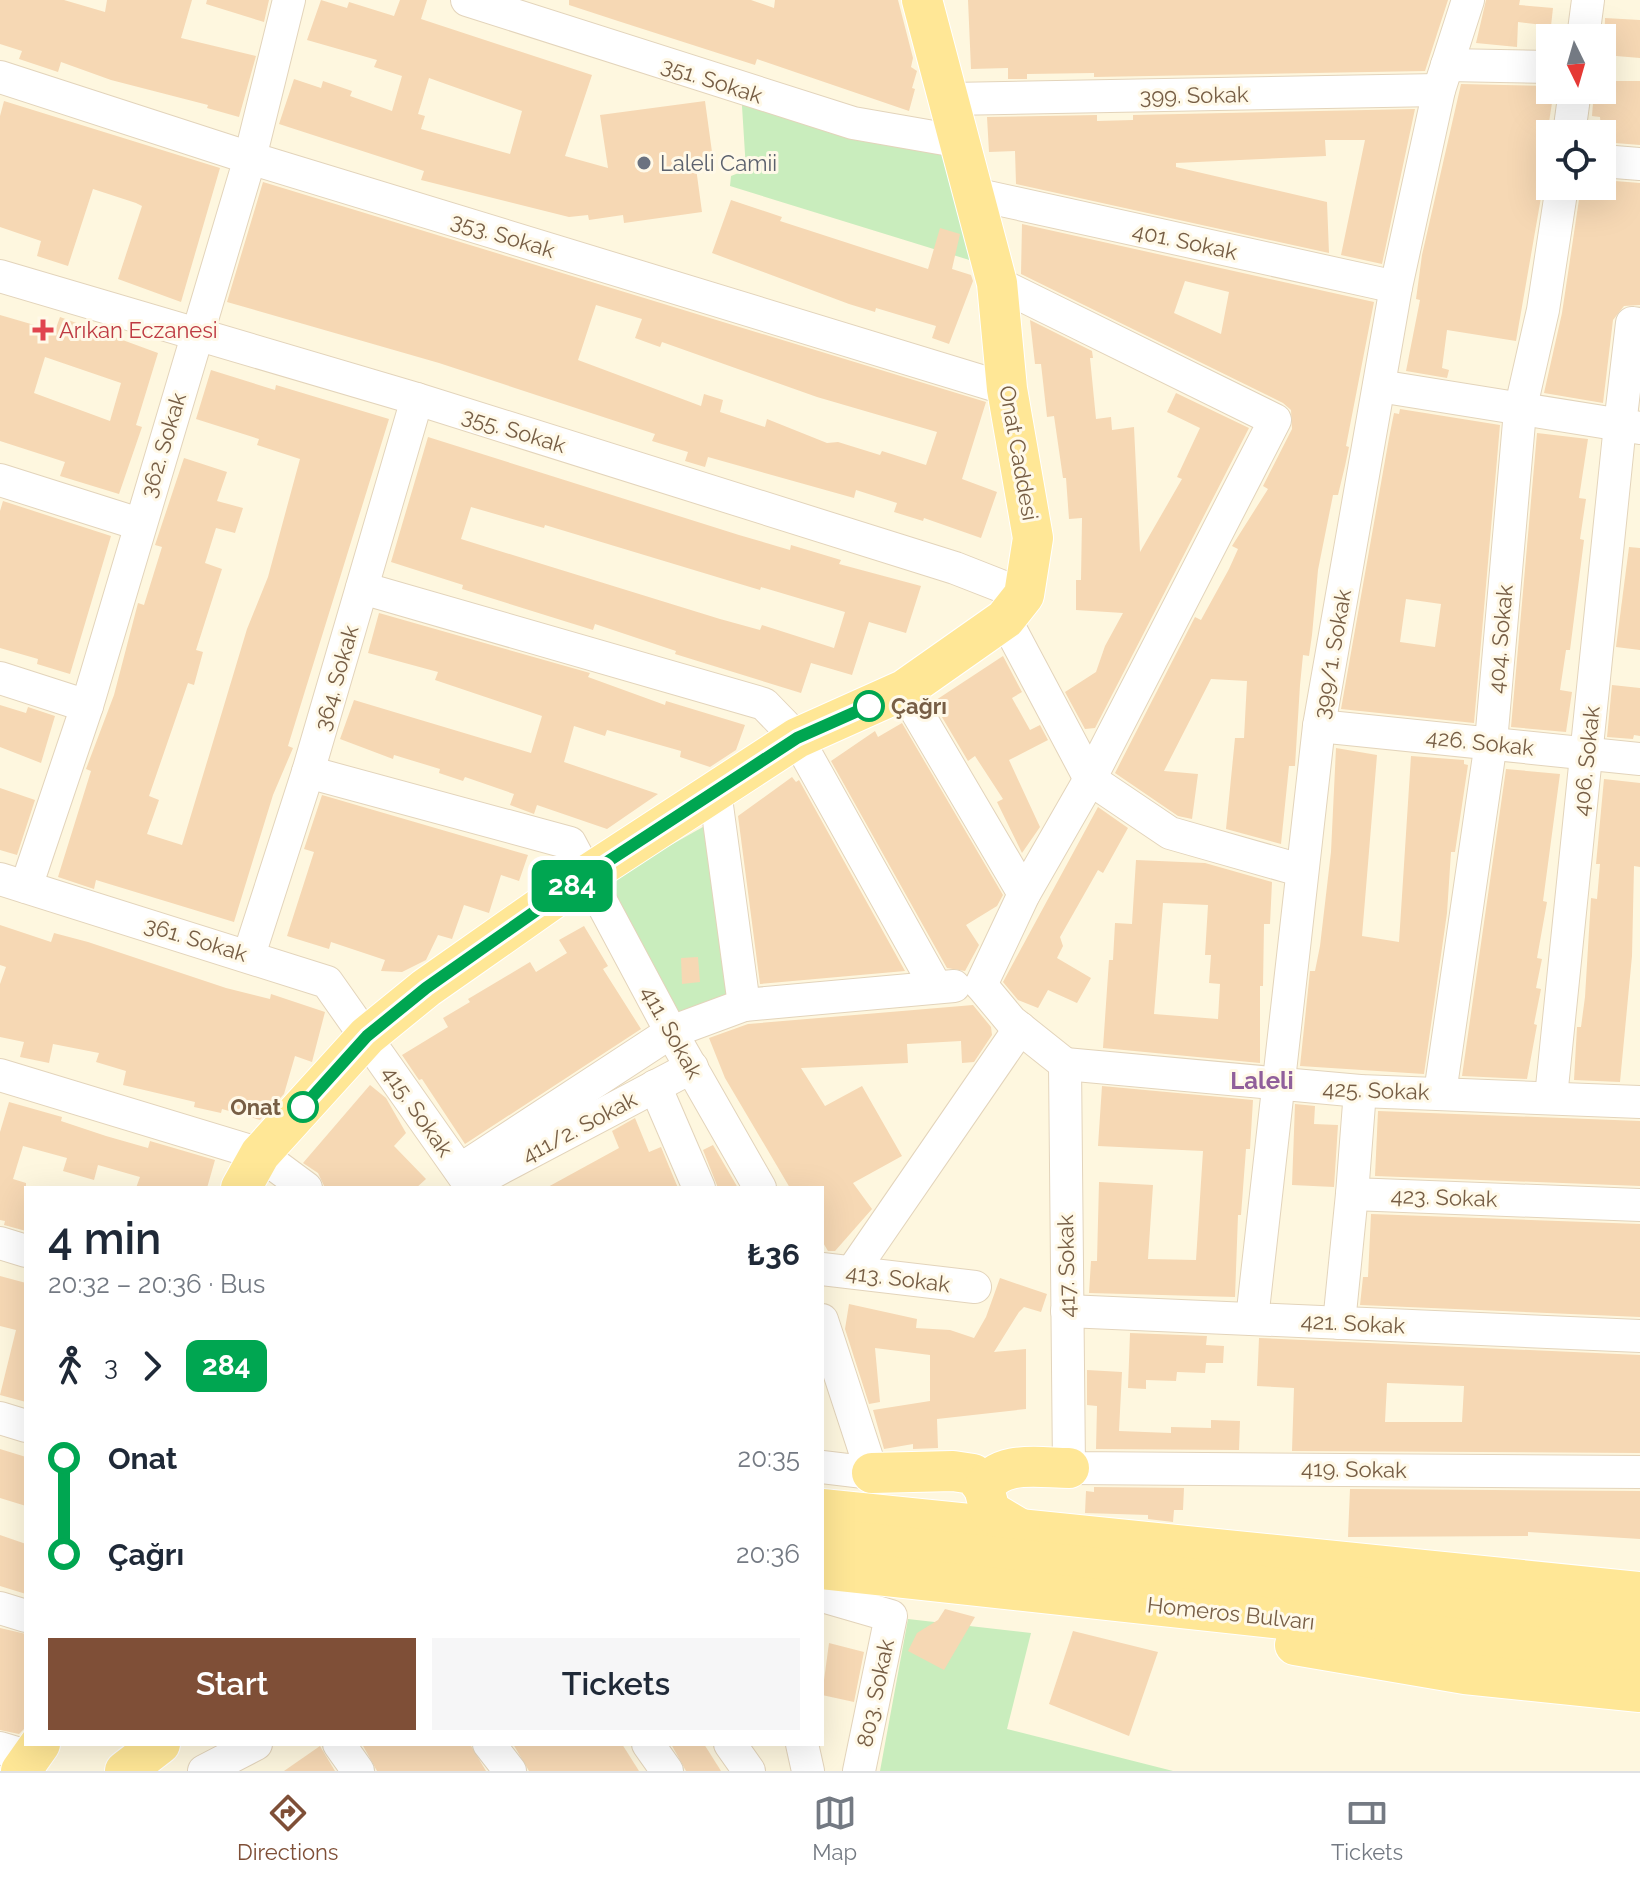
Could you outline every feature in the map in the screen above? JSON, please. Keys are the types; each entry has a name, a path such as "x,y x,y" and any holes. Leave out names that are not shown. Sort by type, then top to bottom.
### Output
{"main road":[{"name":"Onat Caddesi","path":"922,0 997,283 1007,389 1033,538 1015,607"},
{"path":"242,1186 260,1154 367,1036 426,988 587,875 797,738 904,690 1015,607"},
{"path":"984,1488 990,1475 1005,1468 1069,1468"},
{"path":"872,1473 953,1471 973,1474 984,1488 990,1511 1020,1529"},
{"path":"824,1509 1640,1592"},
{"name":"Homeros Bulvarı","path":"824,1538 1640,1627"},
{"name":"Homeros Bulvarı","path":"824,1569 1640,1658"},
{"path":"1112,1599 1294,1645 1465,1674 1640,1692"}],"street":[{"name":"362. Sokak","path":"13,883 87,706 250,158 289,0"},
{"name":"351. Sokak","path":"467,0 853,123 962,142"},
{"name":"399/1. Sokak","path":"1252,1319 1300,870 1319,726 1396,287 1443,78 1468,0"},
{"path":"1585,24 1588,0"},
{"name":"399. Sokak","path":"950,99 1443,78 1536,68"},
{"name":"353. Sokak","path":"0,77 250,158 1007,389"},
{"path":"1616,162 1640,164"},
{"name":"401. Sokak","path":"974,194 1396,287"},
{"name":"404. Sokak","path":"1440,1093 1491,742 1520,411 1543,310 1560,200"},
{"name":"355. Sokak","path":"0,276 197,337 417,399 955,568 1015,607"},
{"path":"981,985 1024,894 1090,779 1275,420 997,283"},
{"name":"406. Sokak","path":"1551,1097 1587,753 1630,427 1632,323 1640,324"},
{"path":"1379,386 1630,427"},
{"name":"364. Sokak","path":"249,955 308,772 417,399"},
{"path":"0,480 139,524"},
{"path":"362,588 764,704 797,738 936,987"},
{"path":"1015,607 1090,779 1170,833 1300,870"},
{"path":"0,678 87,706"},
{"path":"904,690 1024,894"},
{"name":"426. Sokak","path":"1319,726 1640,759"},
{"name":"411. Sokak","path":"308,772 570,843 671,1032 759,1186"},
{"path":"715,791 744,1005"},
{"name":"361. Sokak","path":"13,883 327,982 367,1036"},
{"path":"465,1181 671,1032 744,1005 981,985"},
{"path":"981,985 1020,1028 1065,1064"},
{"path":"837,1271 1020,1028"},
{"name":"415. Sokak","path":"367,1036 465,1181"},
{"name":"425. Sokak","path":"1065,1064 1360,1091 1640,1102"},
{"name":"417. Sokak","path":"1065,1064 1069,1468"},
{"name":"411/2. Sokak","path":"465,1181 692,1067"},
{"path":"0,1075 260,1154 303,1186"},
{"path":"655,1086 698,1186"},
{"path":"1339,1323 1360,1091"},
{"name":"423. Sokak","path":"1352,1194 1640,1205"},
{"path":"0,1243 24,1250"},
{"name":"413. Sokak","path":"837,1271 975,1287"},
{"name":"421. Sokak","path":"1067,1311 1640,1336"},
{"path":"824,1326 872,1473 824,1467"},
{"path":"0,1418 24,1425"},
{"name":"419. Sokak","path":"1069,1468 1640,1472"},
{"name":"803. Sokak","path":"824,1597 891,1616 859,1771"},
{"path":"0,1608 24,1615"},
{"path":"209,1760 250,1746"},
{"path":"340,1746 358,1771"},
{"path":"491,1746 510,1771"},
{"path":"649,1746 667,1771"},
{"path":"731,1746 749,1771"},
{"path":"802,1746 808,1771"}],"green space":[{"path":"741,90 949,151 979,263 730,186 731,176 746,170"},
{"path":"710,823 738,1005 677,1024 607,881"},
{"path":"908,1619 1031,1633 1007,1729 1173,1771 880,1771"}],"building":[{"path":"0,0 64,0 105,12 107,0 192,0 181,38 256,56 239,117 207,108 208,105 111,80 61,62 58,72 19,59 22,51 0,44"},
{"path":"207,0 269,0 264,22 206,4"},
{"path":"321,0 347,8 349,2 394,16 400,0 427,0 421,19 592,75 565,156 608,168 600,115 705,101 712,152 704,153 706,166 696,168 702,212 624,223 623,215 589,220 588,215 569,217 421,180 424,171 279,124 294,79 321,88 323,81 352,91 350,96 392,111 402,76 374,67 377,60 307,40","holes":["429,78 522,111 510,154 421,129 425,116 418,114"]},
{"path":"569,0 751,0 774,8 775,0 898,0 913,58 911,67 917,71 909,111 757,59 755,65 618,21 569,5"},
{"path":"968,0 1448,0 1425,71 1094,77 1094,73 1027,74 1027,79 1008,79 1008,68 971,69"},
{"path":"1486,0 1520,0 1519,5 1553,8 1551,24 1518,22 1517,47 1476,43"},
{"path":"1605,18 1640,20 1640,58 1616,56 1616,24 1605,24"},
{"path":"1616,81 1640,81 1640,145 1616,143 1616,120 1600,120 1600,117 1592,116 1593,104 1616,104"},
{"path":"1461,84 1536,86 1536,104 1552,104 1549,120 1536,120 1536,200 1541,200 1516,341 1447,330 1442,368 1449,370 1447,378 1406,371 1420,300 1416,299 1422,255"},
{"path":"4,101 220,168 181,302 118,279 142,206 136,203 93,189 68,266 37,256 41,241 0,227 0,116"},
{"path":"1415,109 1382,264 1341,255 1365,140 1325,140 1326,156 1176,163 1176,167 1327,202 1329,253 1016,184 1015,151 989,152 987,117 1097,115 1097,121 1133,120 1133,115"},
{"path":"1616,181 1640,183 1640,305 1624,306 1613,320 1603,403 1544,393 1562,313 1579,200 1616,200"},
{"path":"263,182 986,402 962,479 997,492 981,538 924,518 923,521 894,512 897,503 856,490 854,498 708,457 705,467 685,461 688,452 652,441 655,434 439,363 227,302","holes":["596,305 642,319 635,338 660,347 662,342 817,397 937,432 926,465 882,451 880,455 838,442 827,443 767,419 765,427 720,412 723,400 704,394 701,406 578,360"]},
{"path":"731,200 782,217 780,221 928,269 940,228 960,234 952,269 971,275 973,281 949,344 932,338 936,326 876,308 875,312 849,304 712,253"},
{"path":"1022,224 1374,302 1346,446 1349,447 1338,495 1333,495 1318,570 1309,656 1303,655 1295,766 1289,766 1281,844 1226,829 1235,738 1244,738 1247,681 1211,679 1164,771 1198,774 1192,819 1178,816 1115,773 1195,617 1201,620 1229,569 1238,549 1232,546 1268,489 1263,486 1292,429 1291,410 1283,403 1021,274","holes":["1185,281 1229,292 1221,334 1174,313"]},
{"path":"0,315 55,331 60,317 158,353 136,425 142,427 119,494 60,476 65,462 0,441","holes":["45,357 121,383 110,421 34,393"]},
{"path":"1030,320 1092,351 1093,358 1090,358 1096,419 1111,417 1112,430 1134,427 1140,552 1182,479 1177,477 1200,428 1167,412 1176,393 1249,428 1095,728 1085,729 1065,692 1096,672 1105,646 1123,613 1076,610 1076,580 1081,580 1082,518 1069,519 1066,478 1063,478 1054,416 1047,417 1041,364 1035,364"},
{"path":"211,370 275,390 276,385 389,419 288,746 293,748 273,795 234,922 96,880 94,889 58,877 91,771 86,769 114,695 138,603 144,605 162,547 155,545 184,458 227,472 217,501 243,508 235,533 216,528 205,563 222,569 196,650 203,652 194,685 188,683 149,796 159,800 147,834 182,845 247,629 268,577 300,459 257,445 259,439 196,419"},
{"path":"1400,409 1500,425 1474,723 1341,709 1389,438 1394,413 1399,414","holes":["1406,599 1441,604 1435,647 1400,642"]},
{"path":"1537,433 1588,439 1579,498 1586,499 1580,539 1584,540 1570,650 1566,650 1560,690 1572,692 1566,732 1511,727"},
{"path":"428,437 739,535 790,550 791,545 841,560 839,564 921,586 906,633 869,622 852,675 811,663 801,693 675,654 676,651 595,624 593,630 462,589 463,585 391,562","holes":["471,507 544,528 545,525 760,590 761,587 845,612 834,648 762,625 760,630 720,619 461,539"]},
{"path":"3,501 111,536 70,674 37,664 38,659 0,648 0,511"},
{"path":"1629,547 1640,548 1640,650 1616,647"},
{"path":"379,613 590,673 588,677 665,705 666,701 745,725 736,750 710,767 680,757 681,751 607,730 605,736 574,726 564,762 658,794 607,829 537,805 534,814 510,805 514,794 465,777 463,781 439,773 440,769 394,755 393,759 340,739 354,700 531,753 542,716 435,680 438,672 368,653"},
{"path":"1003,656 1022,692 1012,698 1030,730 1040,725 1048,740 1009,760 1040,827 1022,853 997,802 1003,799 975,756 968,761 933,702"},
{"path":"1612,685 1640,688 1640,736 1634,735 1633,739 1607,737"},
{"path":"0,705 26,713 28,707 55,716 41,763 0,747"},
{"path":"902,723 1003,895 997,906 966,925 979,945 965,971 947,968 831,761 875,731 878,737"},
{"path":"1336,748 1377,755 1362,936 1399,942 1411,756 1464,760 1464,764 1468,765 1455,852 1451,852 1447,913 1424,1074 1300,1066 1310,971 1315,971 1320,946 1331,852"},
{"path":"1506,769 1560,774 1543,901 1547,902 1537,958 1542,959 1536,988 1541,989 1527,1079 1462,1076"},
{"path":"792,777 796,782 799,780 905,971 760,984 738,816"},
{"path":"1604,779 1640,783 1640,867 1634,866 1632,956 1620,1082 1574,1080 1577,1027 1581,1027 1585,997 1591,898 1597,899 1600,864 1596,864"},
{"path":"0,788 35,800 17,855 0,850"},
{"path":"322,795 528,855 519,881 501,875 489,913 464,905 452,939 438,935 426,960 402,972 381,971 385,960 331,942 329,949 287,936 314,852 304,849"},
{"path":"1098,807 1128,828 1103,873 1098,870 1060,937 1063,946 1057,958 1091,978 1077,1003 1048,990 1038,1008 1018,1000 1003,982"},
{"path":"1136,860 1205,863 1272,882 1270,924 1264,924 1260,1063 1103,1048 1109,960 1113,960 1115,923 1132,924","holes":["1163,903 1208,905 1205,955 1211,955 1209,983 1220,984 1218,1019 1154,1014"]},
{"path":"0,925 51,942 54,933 88,942 226,988 270,999 271,994 325,1012 312,1062 295,1056 284,1094 260,1120 222,1109 221,1113 194,1107 195,1102 123,1085 126,1071 96,1062 99,1053 53,1044 49,1063 20,1057 24,1042 0,1037 0,984 6,967 0,965"},
{"path":"584,926 608,966 603,969 641,1029 465,1144 422,1079 419,1080 402,1055 448,1027 443,1018 470,1002 468,999 530,962 536,972 567,953 559,940"},
{"path":"698,957 700,982 682,984 681,958"},
{"path":"973,1005 991,1027 992,1035 974,1062 962,1063 961,1041 907,1044 908,1063 801,1068 825,1106 862,1086 902,1156 853,1183 872,1209 835,1251 828,1251 824,1244 824,1186 789,1186 725,1078 709,1038 748,1024"},
{"path":"370,1085 386,1098 406,1133 394,1146 426,1179 418,1186 324,1186 318,1173 303,1163"},
{"path":"1102,1086 1253,1100 1250,1149 1246,1149 1241,1215 1238,1215 1235,1297 1089,1293 1091,1261 1097,1261 1099,1182 1153,1185 1148,1259 1196,1260 1203,1151 1098,1146"},
{"path":"9,1102 62,1117 61,1121 148,1148 150,1141 215,1160 208,1186 137,1186 140,1177 98,1165 94,1180 63,1171 67,1158 23,1146 13,1179 26,1183 24,1230 4,1225 5,1221 0,1220 0,1132"},
{"path":"1295,1104 1315,1106 1314,1124 1338,1125 1334,1187 1292,1185"},
{"path":"1378,1111 1640,1121 1640,1186 1375,1176"},
{"path":"635,1118 649,1152 661,1147 677,1186 550,1186 619,1148 612,1131"},
{"path":"713,1145 737,1186 717,1186 703,1150"},
{"path":"1371,1214 1640,1224 1640,1317 1360,1305 1363,1277 1368,1277"},
{"path":"0,1276 24,1282 24,1401 0,1395 16,1330 0,1326"},
{"path":"1000,1278 1047,1294 1041,1312 1024,1307 1019,1312 994,1352 1026,1349 1026,1409 937,1419 938,1448 913,1449 913,1444 884,1449 873,1410 930,1401 930,1355 875,1348 880,1402 869,1404 845,1329 849,1304 917,1319 916,1328 950,1330 974,1338 986,1317"},
{"path":"1130,1333 1207,1336 1206,1345 1224,1346 1223,1363 1206,1363 1205,1373 1177,1372 1176,1381 1146,1380 1146,1389 1128,1388"},
{"path":"1259,1338 1640,1355 1640,1453 1292,1451 1294,1388 1257,1386","holes":["1387,1383 1464,1386 1462,1422 1385,1422"]},
{"path":"1087,1370 1122,1372 1119,1431 1171,1433 1171,1427 1211,1428 1211,1420 1240,1421 1239,1450 1096,1449 1097,1406 1087,1405"},
{"path":"0,1449 24,1456 24,1505 0,1498"},
{"path":"1094,1487 1184,1488 1183,1510 1174,1510 1173,1522 1148,1519 1148,1515 1085,1513 1086,1491 1094,1492"},
{"path":"1350,1489 1640,1491 1640,1539 1528,1532 1528,1536 1348,1537"},
{"path":"0,1535 24,1543 24,1593 0,1586"},
{"path":"945,1609 975,1617 944,1670 908,1651 917,1633 938,1620"},
{"path":"0,1628 24,1634 24,1729 19,1734 0,1730"},
{"path":"1073,1631 1158,1652 1129,1736 1049,1704"},
{"path":"829,1643 864,1652 854,1702 824,1695"},
{"path":"320,1746 335,1771 284,1771"},
{"path":"363,1746 471,1746 486,1771 377,1771"},
{"path":"514,1746 623,1746 639,1771 529,1771"},
{"path":"672,1746 705,1746 721,1771 686,1771"}],"bus line":[{"name":"284","path":"303,1107 367,1036 426,988 587,875 797,738 869,706"}],"place":[{"name":"Laleli Camii","path":"644,163"},
{"name":"Arıkan Eczanesi","path":"43,330"},
{"name":"Çağrı","path":"869,706"},
{"name":"Onat","path":"303,1107"}],"district":[{"name":"Laleli","path":"1262,1081"}]}
